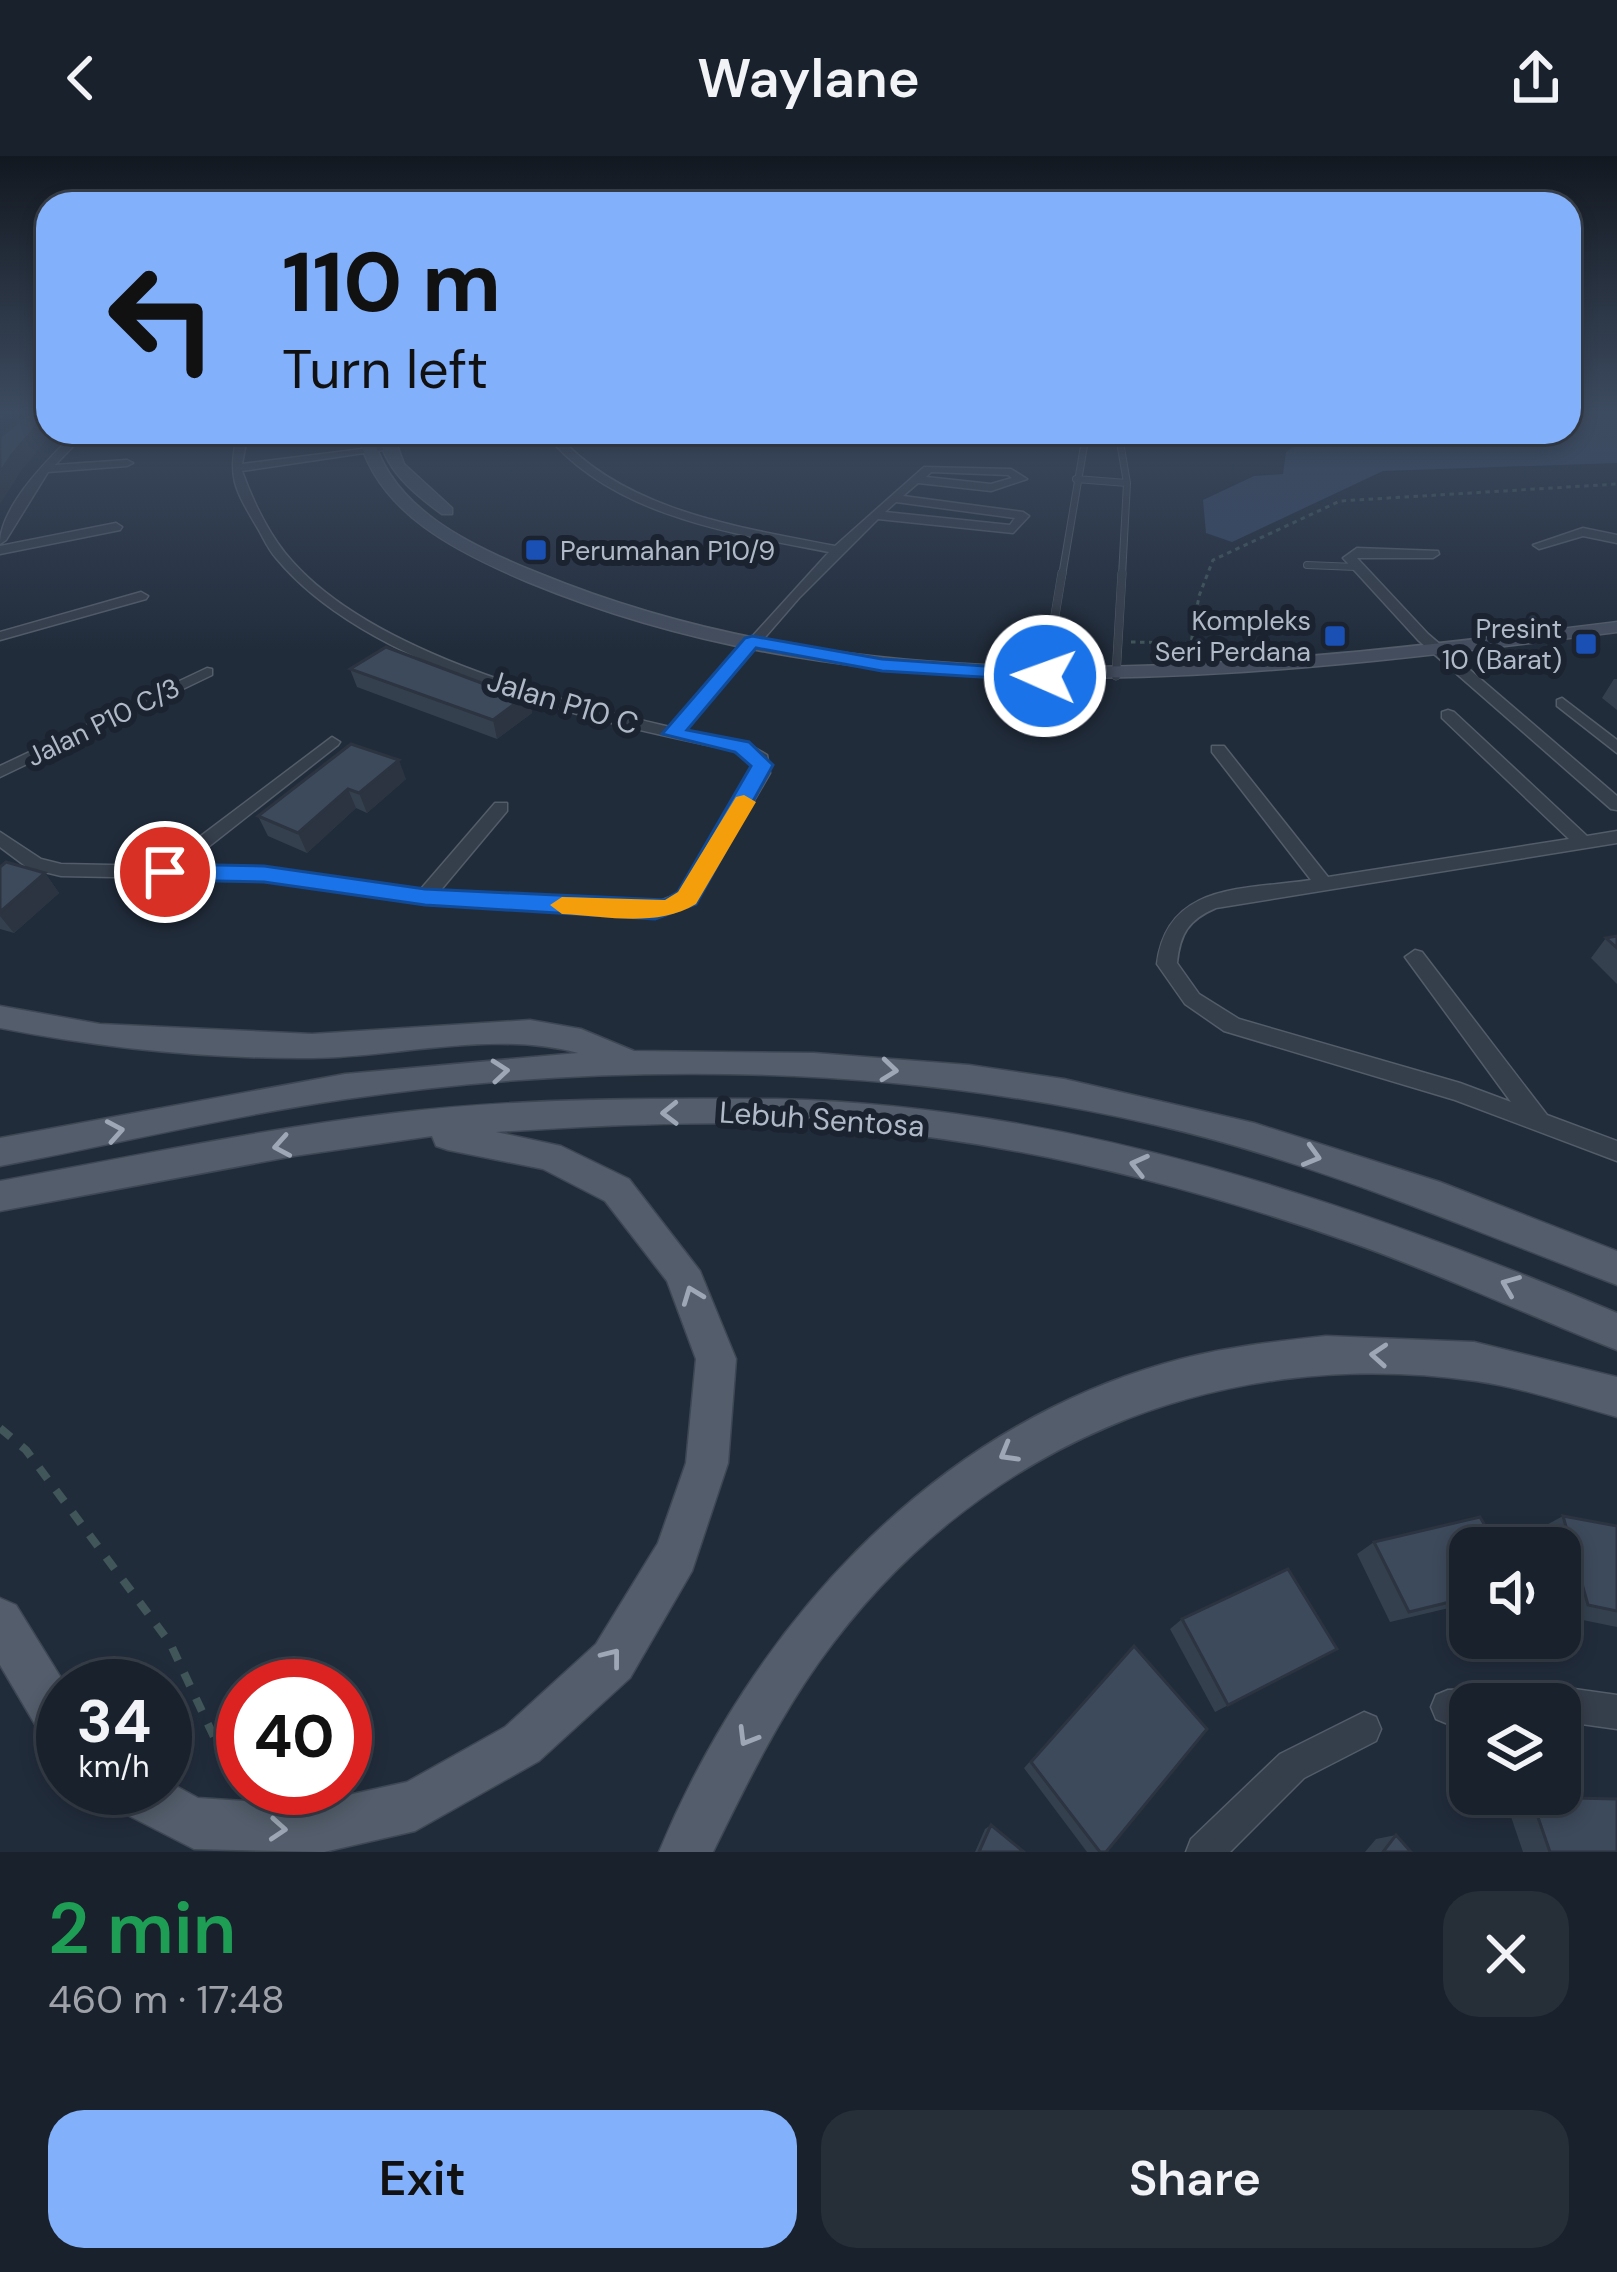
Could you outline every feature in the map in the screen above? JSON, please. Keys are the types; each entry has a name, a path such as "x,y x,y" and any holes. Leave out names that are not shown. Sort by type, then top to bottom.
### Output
{"main road":[{"path":"0,1017 100,1036 312,1046 530,1032 581,1042 627,1061"},
{"name":"Lebuh Sentosa","path":"0,1152 390,1081 627,1061 876,1068 1103,1102 1360,1170 1517,1224 1617,1268"},
{"name":"Lebuh Sentosa","path":"0,1196 394,1127 567,1115 748,1111 871,1117 988,1134 1214,1183 1359,1228 1514,1286 1617,1332"},
{"path":"179,1815 194,1823 303,1831 415,1806 522,1744 613,1661 676,1556 707,1463 716,1359 682,1271 617,1190 549,1156 394,1127"},
{"path":"685,1852 742,1743 821,1621 908,1527 983,1467 1072,1416 1151,1386 1258,1359 1361,1353 1491,1364 1617,1397"},
{"path":"0,1621 36,1681"}],"street":[{"path":"0,540 31,491"},
{"name":"Jalan P10 C","path":"0,838 34,864 61,870 264,874 425,897 655,910 687,898 762,765 742,747 554,705 390,636 315,590 261,534 245,491"},
{"path":"396,491 450,536 517,572 635,614 882,665 1046,669 1118,659 1430,643 1617,627"},
{"path":"423,491 485,538 532,563 757,636"},
{"path":"630,491 664,508 748,533 839,550"},
{"path":"673,734 757,636 902,491"},
{"path":"877,514 1004,529 1018,527 1023,516 894,498"},
{"path":"0,550 116,527"},
{"path":"1539,545 1583,532 1617,539"},
{"path":"1433,554 1357,552 1349,558 1430,643 1617,805"},
{"path":"0,636 141,596"},
{"path":"1430,643 1617,614"},
{"name":"Jalan P10 C/3","path":"0,772 206,672"},
{"path":"1562,703 1617,748"},
{"path":"1448,715 1584,843"},
{"path":"165,872 332,742"},
{"path":"1218,749 1323,884"},
{"path":"425,897 501,807"},
{"path":"1617,837 1212,902 1184,912 1170,934 1167,964 1192,999 1232,1025 1460,1092 1617,1151"},
{"path":"1415,958 1540,1121"},
{"path":"1581,1707 1617,1712"},
{"path":"1204,1852 1292,1766 1364,1729"}],"lane":[{"path":"1046,669 1074,491"},
{"path":"1118,659 1127,491"},
{"path":"1307,565 1356,567"}],"path":[{"path":"1118,659 1192,643 1199,596 1213,560 1340,501 1501,491"},
{"path":"0,1428 26,1450 170,1643 215,1738"}],"water":[{"path":"1222,491 1340,491 1232,542 1206,533 1203,500"}],"building":[{"path":"386,647 492,687 496,684 528,694 493,720 350,669"},
{"path":"351,744 399,760 359,793 348,789 298,833 258,816"},
{"path":"6,862 45,873 0,912 0,867"},
{"path":"1563,1516 1617,1526 1617,1611 1588,1605 1581,1580 1581,1527 1566,1527"},
{"path":"1480,1517 1486,1527 1449,1527 1449,1602 1409,1612 1374,1542"},
{"path":"1288,1569 1337,1649 1228,1705 1182,1619"},
{"path":"1134,1646 1207,1729 1106,1852 1100,1852 1031,1762"},
{"path":"1581,1798 1617,1799 1617,1852 1550,1852 1537,1815 1581,1815"},
{"path":"991,1825 1024,1852 979,1852"},
{"path":"1396,1835 1411,1852 1383,1852"}],"slow traffic":[{"path":"562,905 673,907 687,898 744,802"}],"place":[{"name":"Perumahan P10/9","path":"536,550"},
{"name":"Kompleks Seri Perdana","path":"1335,636"},
{"name":"Presint 10 (Barat)","path":"1586,644"}],"route":[{"path":"165,872 264,874 425,897 655,910 673,907 687,898 762,773 762,765 742,747 673,734 752,642 882,665 1045,676"}]}
